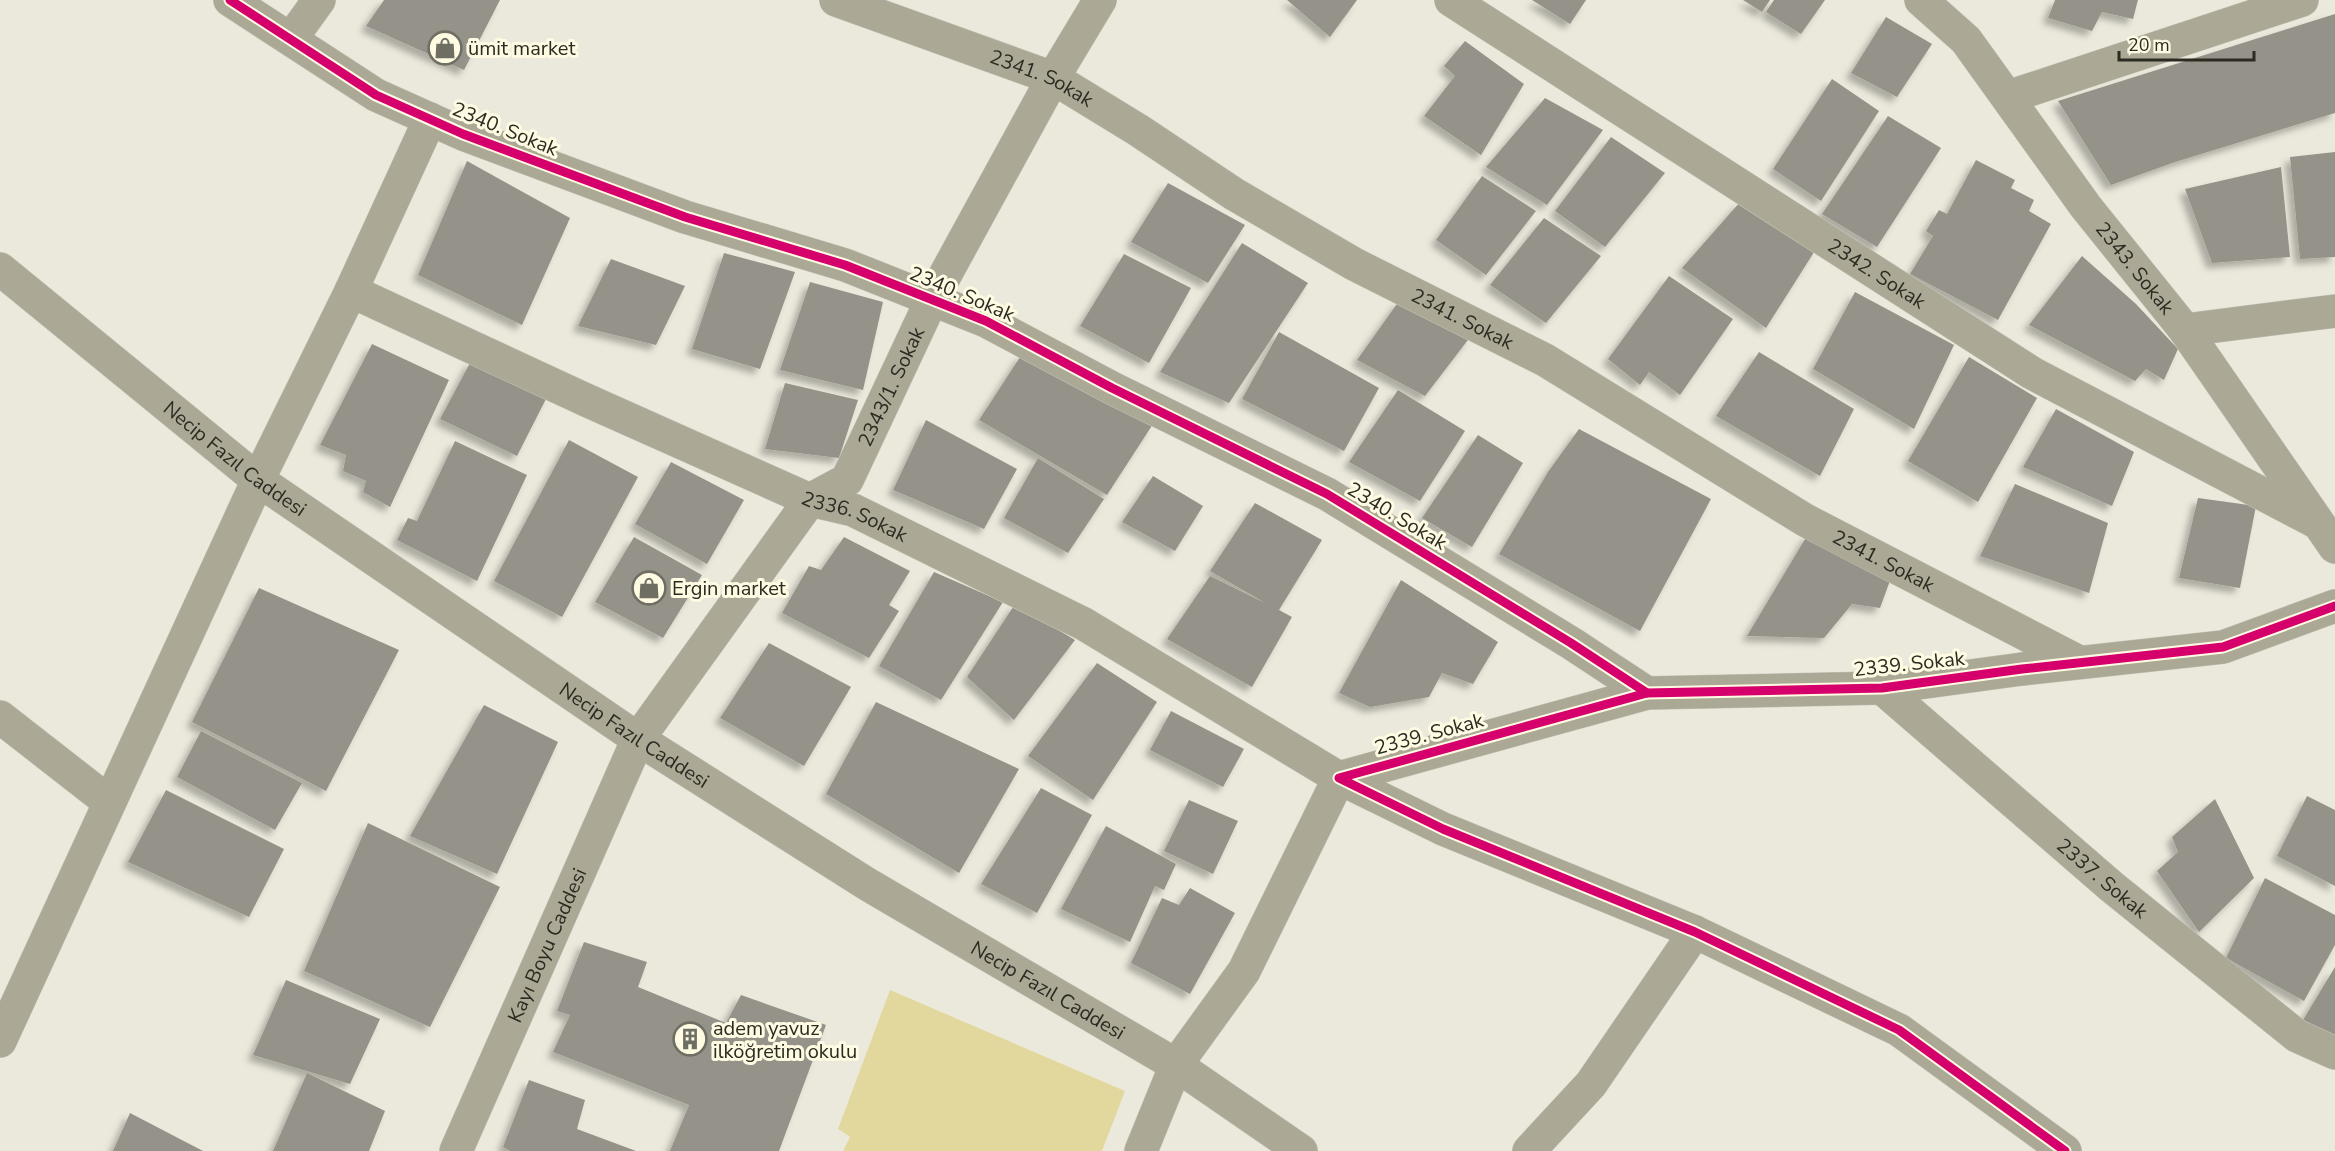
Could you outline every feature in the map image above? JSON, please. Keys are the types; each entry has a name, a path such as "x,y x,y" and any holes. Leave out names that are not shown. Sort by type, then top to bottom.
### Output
{"street":[{"name":"2340. Sokak","path":"230,0 376,95 463,134 685,217 845,265 986,321 1112,388 1327,494 1561,637 1647,693"},
{"path":"291,39 319,0"},
{"name":"2341. Sokak","path":"836,0 1053,78 1138,130 1234,194 1354,264 1545,360 1805,520 2079,662"},
{"name":"2343/1. Sokak","path":"638,739 810,500 847,480 932,298 1053,78 1100,0"},
{"name":"2342. Sokak","path":"1451,0 2032,373 2326,535"},
{"name":"2343. Sokak","path":"1921,0 1966,40 2086,207 2185,330 2326,535"},
{"path":"2008,97 2302,0"},
{"path":"0,1041 258,480 351,291 429,118"},
{"name":"Necip Fazıl Caddesi","path":"0,269 258,480 638,739 867,884 1176,1065 1301,1151"},
{"name":"2336. Sokak","path":"351,291 586,400 810,500 853,510 1084,624 1339,778"},
{"path":"2185,330 2335,311"},
{"name":"2339. Sokak","path":"1339,778 1647,693 1882,688 2079,662 2223,647 2335,606"},
{"name":"2337. Sokak","path":"1882,688 2112,887 2296,1036 2335,1053"},
{"path":"0,717 109,802"},
{"name":"Kayı Boyu Caddesi","path":"456,1151 638,739"},
{"path":"1141,1151 1176,1065 1244,971 1339,778 1443,829 1695,932 1899,1030 2065,1151"},
{"path":"1529,1151 1591,1084 1695,932"}],"shaded area":[{"path":"890,990 1125,1091 1102,1151 843,1151 850,1137 838,1129"}],"building":[{"name":"ümit market","path":"384,0 500,0 464,70 366,26"},
{"path":"1287,0 1357,0 1330,37"},
{"path":"1532,0 1586,0 1570,24"},
{"path":"1743,0 1770,0 1762,12"},
{"path":"1774,0 1825,0 1801,34 1766,12"},
{"path":"2055,0 2138,0 2133,19 2102,12 2092,31 2048,18"},
{"path":"2335,14 2335,113 2175,162 2111,185 2058,101"},
{"path":"1886,17 1932,44 1897,97 1851,73"},
{"path":"1465,41 1524,84 1481,155 1424,116 1455,76 1444,66"},
{"path":"1832,79 1879,111 1821,201 1773,169"},
{"path":"1545,98 1603,130 1547,205 1486,167"},
{"path":"1888,116 1941,148 1877,247 1822,214"},
{"path":"1611,137 1665,173 1605,247 1555,211"},
{"path":"2335,152 2335,257 2300,259 2290,157"},
{"path":"1976,160 2015,180 2011,188 2034,200 2029,211 2051,224 1998,320 1910,274 1933,236 1926,231 1939,210 1947,214"},
{"path":"467,161 570,218 522,325 418,275"},
{"path":"2281,167 2290,257 2212,263 2185,189"},
{"path":"1482,176 1536,211 1486,275 1436,240"},
{"path":"1168,183 1245,225 1208,283 1131,242"},
{"path":"1740,202 1816,249 1766,328 1682,268"},
{"path":"1544,218 1601,256 1546,323 1490,285"},
{"path":"1242,243 1308,283 1229,403 1160,372"},
{"path":"724,253 795,272 760,369 692,349"},
{"path":"1124,254 1191,288 1149,363 1080,326"},
{"path":"2082,256 2136,304 2178,349 2164,380 2146,369 2135,381 2029,325"},
{"path":"611,259 685,286 656,345 578,326"},
{"path":"1669,276 1733,319 1680,395 1649,372 1640,385 1608,359"},
{"path":"810,282 883,302 863,390 780,370"},
{"path":"1855,292 1954,345 1914,429 1813,369"},
{"path":"1399,301 1471,336 1425,396 1357,360"},
{"path":"1279,332 1379,388 1344,451 1242,399"},
{"path":"372,344 449,380 390,507 363,492 366,481 343,471 346,455 320,445"},
{"path":"1759,352 1854,409 1820,476 1716,416"},
{"path":"1022,354 1153,424 1107,495 979,420"},
{"path":"1969,357 2037,398 1978,502 1908,461"},
{"path":"471,361 548,395 517,456 440,419"},
{"path":"785,383 858,400 839,458 765,449"},
{"path":"1398,390 1465,431 1420,501 1349,462"},
{"path":"2056,409 2134,452 2112,506 2023,467"},
{"path":"926,420 1017,469 984,529 893,490"},
{"path":"1579,429 1711,499 1640,631 1499,554 1548,472"},
{"path":"1478,435 1523,463 1472,547 1422,518"},
{"path":"569,440 638,477 562,617 494,581"},
{"path":"455,441 527,475 477,581 397,540 408,518 417,521"},
{"path":"1038,458 1104,499 1068,553 1004,518"},
{"path":"671,462 744,500 707,564 635,524"},
{"path":"1153,476 1203,506 1175,551 1122,522"},
{"path":"2015,484 2108,523 2089,593 1980,556"},
{"path":"2198,498 2256,506 2240,588 2179,578"},
{"path":"1255,503 1322,540 1279,610 1292,617 1252,687 1167,639 1210,576 1267,604 1210,571"},
{"path":"1808,534 1891,578 1880,608 1852,604 1824,638 1747,636"},
{"name":"Ergin market","path":"634,537 702,575 663,638 595,602"},
{"path":"844,537 910,571 889,605 899,611 869,658 782,613 809,566 821,570"},
{"path":"934,572 1003,602 941,700 879,666"},
{"path":"1401,580 1498,642 1473,684 1442,673 1429,697 1370,707 1339,693"},
{"path":"259,588 399,650 326,791 192,722"},
{"path":"1015,604 1075,640 1014,720 967,677"},
{"path":"769,643 851,687 804,766 720,718"},
{"path":"1097,663 1157,702 1093,800 1028,756"},
{"path":"876,702 1019,769 959,873 826,794"},
{"path":"484,705 558,742 497,874 410,836"},
{"path":"1171,711 1244,749 1223,787 1150,750"},
{"path":"201,731 302,783 275,830 177,777"},
{"path":"1041,788 1092,815 1037,913 981,884"},
{"path":"166,790 284,849 249,917 128,862"},
{"path":"2307,796 2335,810 2335,886 2277,856"},
{"path":"2215,799 2254,878 2199,932 2157,871 2178,852 2172,837"},
{"path":"1189,800 1238,821 1213,874 1164,851"},
{"path":"368,823 500,887 430,1027 304,971"},
{"path":"1106,826 1176,864 1164,890 1155,886 1130,942 1061,909"},
{"path":"2265,878 2335,915 2335,945 2304,1001 2226,958"},
{"path":"1190,888 1235,913 1190,994 1131,963 1162,898 1179,905"},
{"name":"adem yavuz ilköğretim okulu","path":"584,942 647,962 638,987 726,1023 741,995 826,1025 779,1151 670,1151 689,1105 553,1052 570,1015 557,1011"},
{"path":"2335,967 2335,1035 2303,1020"},
{"path":"286,980 380,1019 350,1084 253,1055"},
{"path":"307,1073 385,1111 369,1151 273,1151"},
{"path":"529,1080 585,1100 577,1129 636,1151 510,1151 503,1147"},
{"path":"130,1113 203,1151 113,1151"}],"cycle path":[{"path":"230,0 376,95 463,134 685,217 845,265 986,321 1112,388 1327,494 1571,643 1647,693"},
{"path":"2065,1151 1899,1030 1695,932 1443,829 1339,778 1647,693 1882,688 2022,669 2223,647 2335,606"}],"place":[{"name":"ümit market","path":"445,48"},
{"name":"Ergin market","path":"649,588"},
{"name":"adem yavuz ilköğretim okulu","path":"690,1039"}]}
